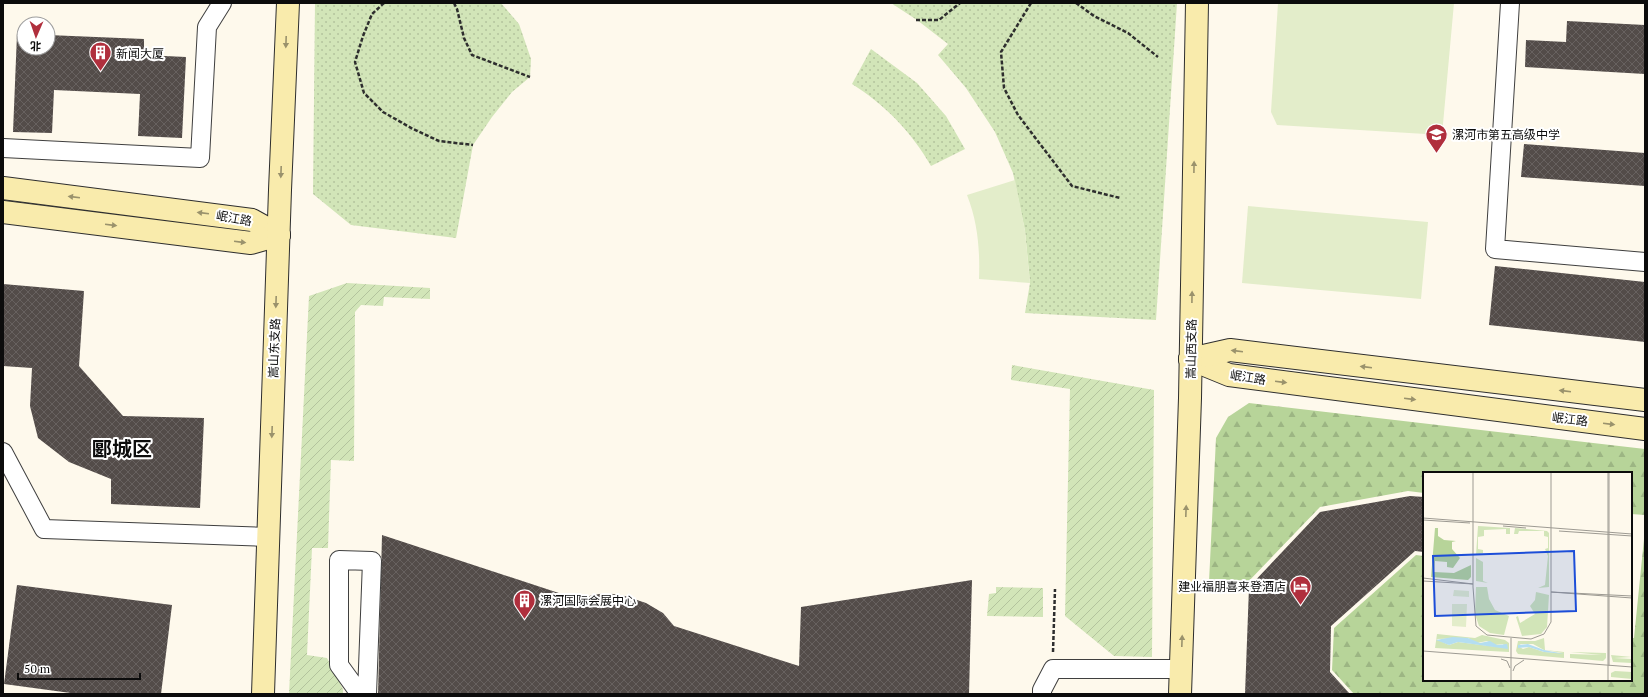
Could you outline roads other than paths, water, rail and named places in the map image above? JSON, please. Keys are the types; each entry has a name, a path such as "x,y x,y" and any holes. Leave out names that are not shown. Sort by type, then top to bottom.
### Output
{"street":[{"path":"3,148 200,158 207,27 222,3"},
{"name":"嵩山东支路","path":"263,694 288,3"},
{"name":"嵩山西支路","path":"1180,694 1190,359 1197,3"},
{"path":"1510,3 1495,249 1645,262"},
{"name":"岷江路","path":"3,188 252,220 279,235"},
{"name":"岷江路","path":"3,212 250,243 279,235"},
{"name":"岷江路","path":"1190,359 1230,350 1645,400"},
{"name":"岷江路","path":"1190,359 1229,375 1645,429"},
{"path":"3,452 44,529 268,537"},
{"path":"360,694 338,665 339,560 372,561 367,694"},
{"path":"1042,694 1042,690 1053,669 1181,669"}],"place":[{"name":"新闻大厦","path":"100,72"},
{"name":"漯河市第五高级中学","path":"1437,154"},
{"name":"建业福朋喜来登酒店","path":"1301,606"},
{"name":"漯河国际会展中心","path":"524,620"}],"district":[{"name":"郾城区","path":"122,448"}]}
